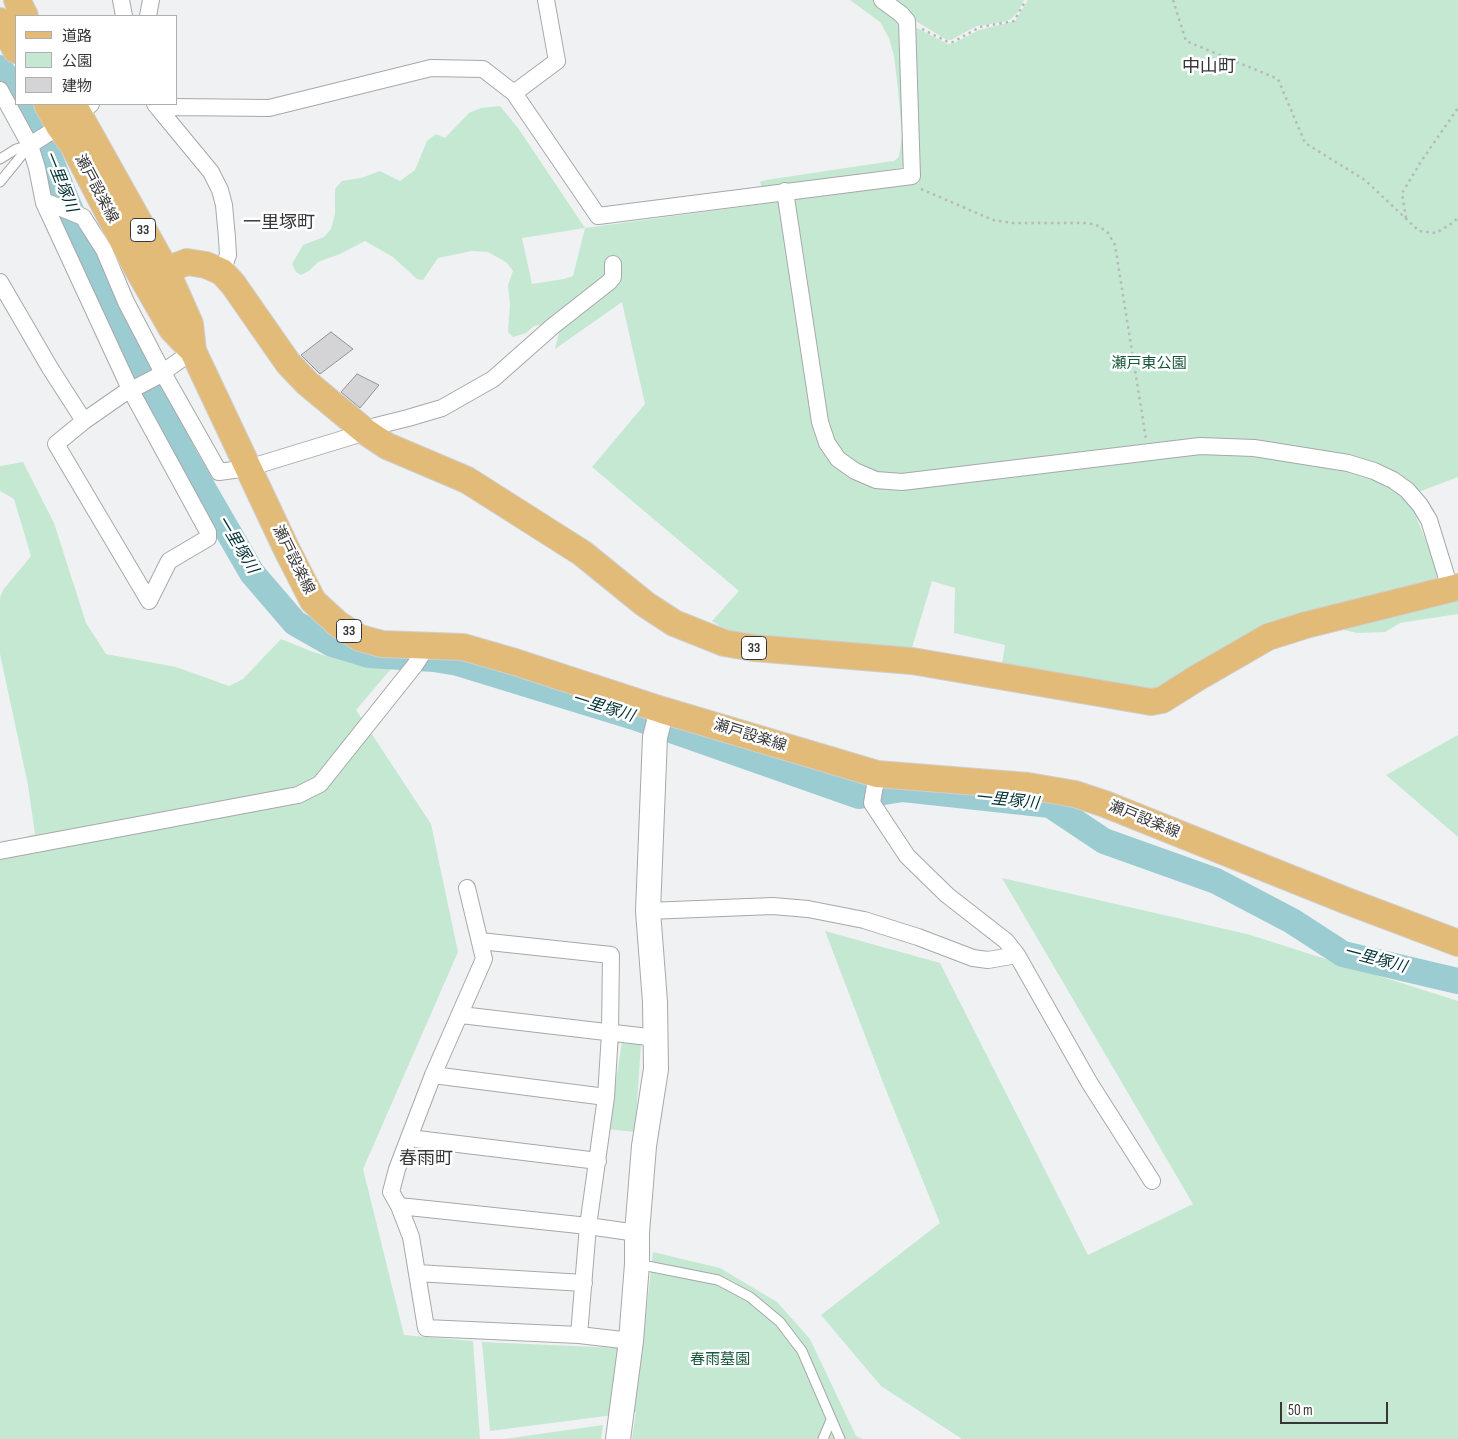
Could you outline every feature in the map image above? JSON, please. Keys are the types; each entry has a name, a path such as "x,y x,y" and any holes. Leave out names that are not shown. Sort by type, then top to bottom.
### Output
{"main road":[{"path":"17,0 24,15"},
{"path":"0,21 15,48"},
{"name":"瀬戸設楽線","path":"49,105 70,116 166,270 190,324 193,351"},
{"name":"瀬戸設楽線","path":"70,116 73,145 138,270 172,328 193,351 299,576 313,601 338,624 360,638 423,652 463,647 876,777 1028,786 1075,794 1105,804 1347,901 1458,943"},
{"name":"33","path":"166,270 187,262 206,264 222,272 233,284 288,363 307,383 366,432 387,446 467,480 582,553 645,604 674,623 724,643 754,648 912,661 1151,702 1162,700 1268,637 1306,625 1454,588"}],"street":[{"path":"121,0 124,15"},
{"path":"148,15 151,0"},
{"path":"514,93 557,61 546,0"},
{"path":"157,106 269,108 431,68 483,69 514,93 598,216 912,176 907,21 901,14 882,0"},
{"path":"0,90 31,144 47,203 133,389 208,532 208,538 168,561 149,601 56,444 84,421 133,389 159,375 193,351"},
{"path":"157,106 211,172 220,190 224,205 228,254 222,272"},
{"path":"31,144 70,116"},
{"path":"786,191 820,422 827,443 838,459 855,472 876,480 902,482 1200,446 1254,448 1348,463 1374,470 1408,490 1430,520 1454,588"},
{"path":"47,203 83,217 104,250 159,375 219,472 248,468 366,432 376,426 433,412 488,382 553,326 609,282 613,277 613,264"},
{"path":"0,282 50,368 84,421"},
{"path":"0,851 298,795 320,784 423,652"},
{"path":"618,1439 631,1341 644,1146 656,1069 657,1038 648,911 655,737 662,710"},
{"path":"876,777 872,803 907,856 947,895 1006,941 1017,955 1090,1082 1152,1181"},
{"path":"467,888 484,959 433,1075 396,1169 391,1192 399,1206 411,1237 426,1328 579,1336 631,1341"},
{"path":"648,911 773,906 808,909 864,920 918,937 973,958 988,960 1017,955"},
{"path":"480,941 611,955 610,1034 606,1097 588,1226 579,1336"},
{"path":"461,1015 610,1034 657,1038"},
{"path":"433,1075 606,1097"},
{"path":"409,1138 598,1161"},
{"path":"399,1206 637,1233"},
{"path":"417,1273 584,1283"}],"lane":[{"path":"0,158 16,149 31,144"},
{"path":"0,182 31,144"},
{"path":"637,1264 718,1280 750,1297 780,1322 802,1351 840,1439"},
{"path":"823,1439 831,1420"}],"path":[{"path":"907,21 948,42 953,42 980,27 1014,21 1026,0"},
{"path":"1173,0 1186,41 1278,79 1304,143 1365,180 1419,231 1436,232 1454,222 1458,217"},
{"path":"1406,219 1402,193 1458,108"},
{"path":"912,176 916,187 993,220 1013,223 1088,223 1099,226 1108,233 1115,244 1148,452"}],"green space":[{"path":"850,0 876,0 900,19 905,166 762,188 760,182 766,180 894,161 899,157 902,135 894,56 889,38 880,22"},
{"path":"893,0 1024,0 1018,12 1011,19 977,26 951,40 947,40 914,20"},
{"name":"瀬戸東公園","path":"1028,0 1458,0 1458,477 1408,496 1434,562 1438,578 1435,585 1157,693 1001,670 1005,645 954,633 955,588 932,581 911,651 731,633 712,621 739,591 592,467 645,404 622,302 555,349 564,312 554,322 534,326 526,333 513,337 508,332 510,305 508,285 513,271 506,262 488,252 472,251 438,258 423,280 417,279 393,257 365,241 340,254 318,262 309,271 301,275 296,272 292,264 303,245 324,237 331,229 335,214 335,189 342,181 361,178 380,171 400,181 415,170 427,141 436,134 445,138 469,113 481,108 500,106 518,128 585,228 919,183 912,28 917,28 948,44 954,43 979,30 1015,21","holes":["585,228 573,276 532,284 522,238"]},
{"path":"23,462 54,523 86,623 106,654 176,667 229,686 243,679 281,639 313,652 353,664 396,663 356,710 431,824 458,952 363,1169 404,1335 473,1341 480,1439 0,1439 0,845 35,834 28,785 0,654 0,598 3,590 31,556 14,499 0,491 0,466"},
{"path":"1458,593 1458,614 1400,623 1385,632 1357,633 1340,629"},
{"path":"1458,735 1458,837 1386,775"},
{"path":"1002,878 1247,934 1458,1001 1458,1439 962,1439 881,1386 821,1315 940,1223 884,1085 825,931 940,963 1088,1255 1193,1204"},
{"path":"622,1043 641,1044 635,1132 608,1129"},
{"name":"春雨墓園","path":"653,1252 720,1268 777,1302 810,1339 856,1436 863,1439 632,1439 636,1412 490,1431 482,1342 642,1349"},
{"path":"603,1425 601,1439 504,1439"}],"building":[{"path":"331,332 353,349 320,374 301,355"},
{"path":"357,374 379,385 360,408 341,392"}],"waterway":[{"name":"一里塚川","path":"0,68 15,90"},
{"name":"一里塚川","path":"26,105 35,119 63,192 137,365 185,457 252,573 295,623 332,644 369,655 434,659 458,663 634,717 859,796 903,789 1050,805 1104,841 1216,881 1292,921 1343,954 1458,981"}],"district":[{"name":"中山町","path":"1209,67"},
{"name":"一里塚町","path":"279,223"},
{"name":"春雨町","path":"426,1159"}]}
